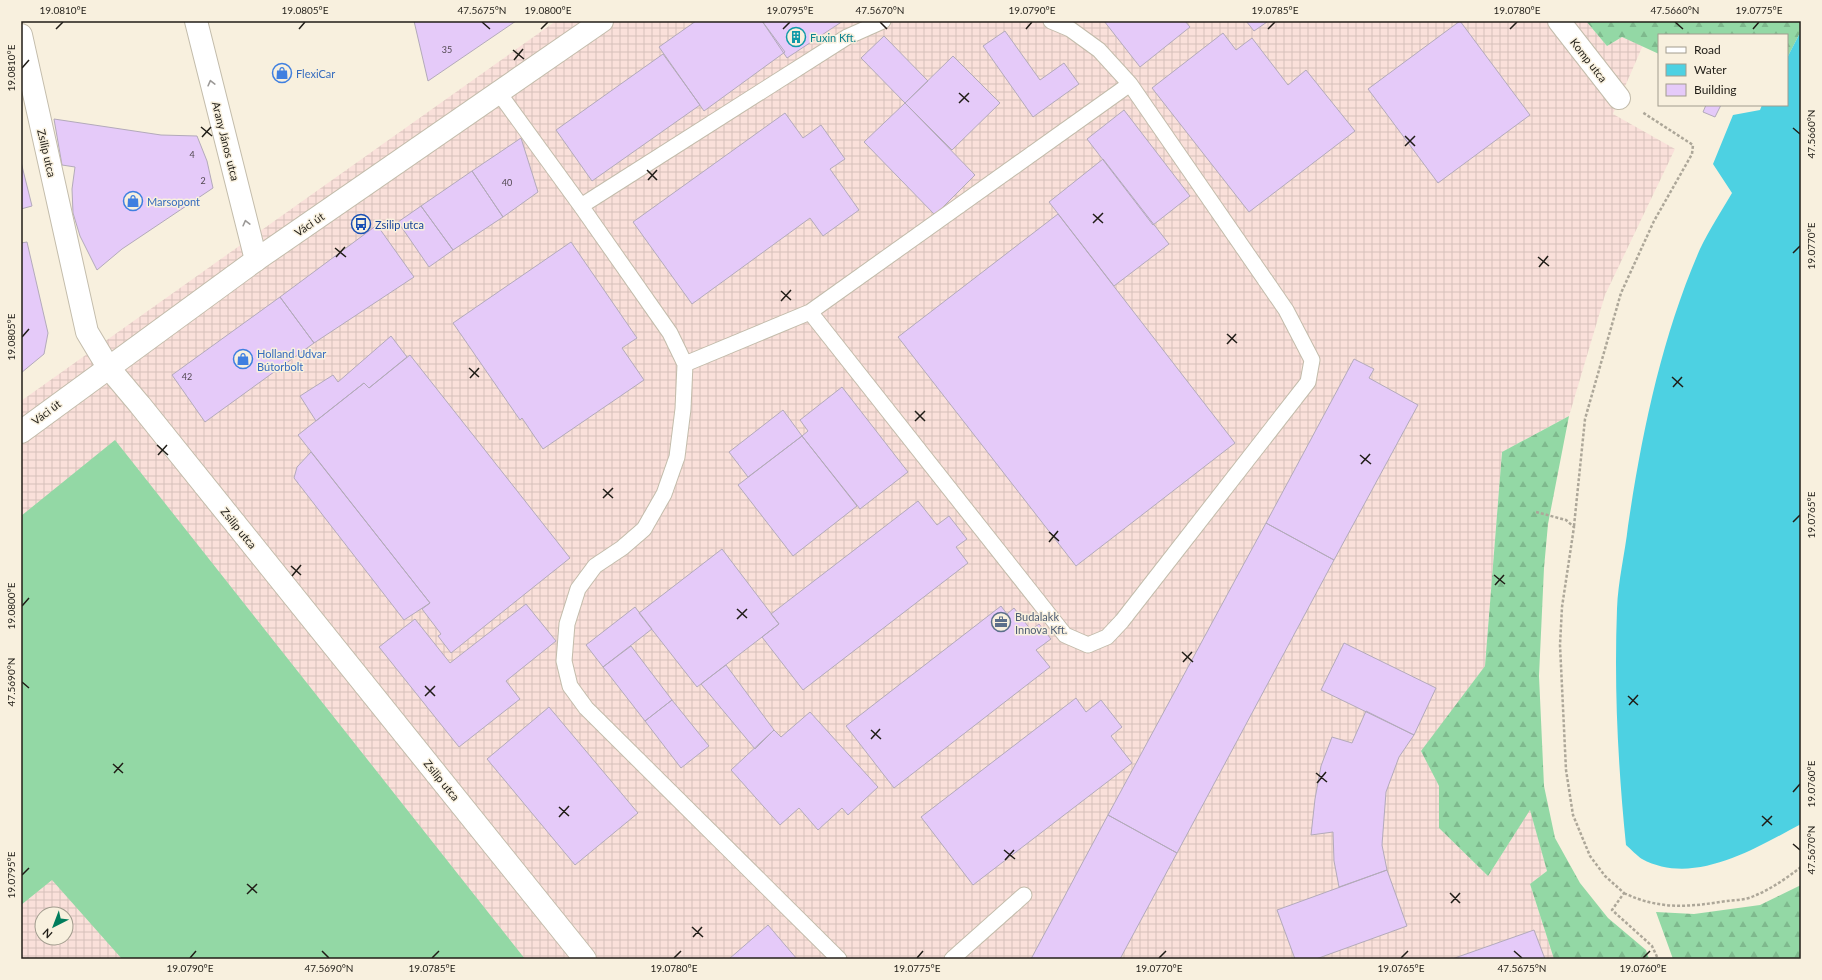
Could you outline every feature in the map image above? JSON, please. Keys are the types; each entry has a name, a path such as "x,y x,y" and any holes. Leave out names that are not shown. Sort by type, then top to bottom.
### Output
{"street":[{"name":"Arany János utca","path":"196,21 256,260"},
{"name":"Váci út","path":"21,432 256,260 602,21"},
{"name":"Komp utca","path":"1559,21 1619,98"},
{"name":"Zsilip utca","path":"21,35 87,332 108,367 585,959"}],"lane":[{"path":"581,206 847,36 883,21"},
{"path":"810,312 1065,635 1088,645 1107,637 1122,621 1308,382 1312,360 1286,310 1130,84 1099,50 1070,29 1051,21"},
{"path":"685,364 810,312 1130,84"},
{"path":"499,93 581,206 670,333 685,364 683,408 677,457 664,494 644,529 622,548 595,566 578,589 567,624 564,661 570,686 586,708 839,959"},
{"path":"952,959 1024,895"}],"path":[{"path":"1619,98 1675,132 1693,145 1692,154 1654,221 1622,293 1585,419 1574,527 1562,607 1560,646 1566,770 1573,815 1590,856 1605,876 1624,893 1643,902 1666,906 1700,905 1753,897 1786,878 1801,867"},
{"path":"1536,512 1566,520 1574,527"},
{"path":"1624,893 1612,910 1652,946 1658,959"}],"shaded area":[{"path":"556,21 1586,21 1607,46 1622,37 1643,45 1613,114 1675,149 1605,295 1569,416 1502,452 1485,666 1422,751 1439,786 1439,828 1488,876 1530,809 1547,871 1530,884 1554,959 21,959 21,401"}],"green space":[{"path":"1586,21 1801,21 1801,31 1788,56 1788,34 1658,34 1658,54 1622,37 1607,46"},
{"path":"1569,416 1548,524 1544,568 1539,676 1544,786 1555,838 1580,883 1608,918 1646,950 1649,959 1554,959 1530,884 1547,871 1530,810 1488,876 1439,828 1439,786 1421,751 1485,666 1502,452"},
{"path":"115,440 525,959 122,959 52,880 21,905 21,516"},
{"path":"1801,885 1801,959 1673,959 1656,912 1694,914 1760,905"}],"water":[{"path":"1801,31 1801,824 1764,844 1724,861 1703,867 1682,869 1662,867 1642,859 1626,845 1616,698 1617,609 1620,578 1640,455 1664,350 1700,249 1732,193 1713,164 1733,115 1760,110 1762,106 1788,106 1788,56"}],"building":[{"path":"414,21 516,21 428,81"},
{"path":"696,21 762,21 785,52 704,111 659,47"},
{"name":"Fuxin Kft.","path":"762,21 843,21 787,58"},
{"path":"1104,21 1185,21 1190,27 1140,67"},
{"path":"1246,21 1266,21 1267,22 1254,31"},
{"path":"1460,21 1530,115 1438,183 1368,89"},
{"path":"1005,31 1040,80 1064,63 1079,84 1033,117 983,46"},
{"path":"1223,33 1236,50 1252,38 1288,85 1306,70 1355,131 1249,212 1152,88"},
{"path":"884,36 928,81 905,103 861,58"},
{"path":"663,54 700,105 592,181 556,130"},
{"path":"953,56 1000,103 952,150 905,103"},
{"path":"905,103 975,175 935,215 864,142"},
{"path":"1706,106 1720,106 1715,117 1703,112"},
{"path":"1124,110 1190,196 1153,225 1087,139"},
{"path":"785,113 803,138 821,125 845,159 830,169 859,210 823,236 810,218 692,304 633,222"},
{"name":"Marsopont","path":"54,119 161,135 197,136 207,161 213,188 122,249 97,270 80,236 73,213 72,189 75,167 62,165"},
{"path":"521,138 538,192 503,217 472,171"},
{"path":"1103,159 1169,244 1114,286 1049,202"},
{"path":"21,162 32,206 21,209"},
{"path":"472,171 503,217 453,250 421,206"},
{"path":"421,206 453,250 429,267 398,222"},
{"path":"1058,214 1235,443 1076,566 898,337"},
{"path":"377,225 414,277 314,343 280,297"},
{"path":"27,242 48,333 44,354 21,373 21,243"},
{"path":"571,242 637,338 622,348 644,380 543,449 522,418 520,420 453,323"},
{"name":"Holland Udvar Bútorbolt","path":"280,297 314,343 205,422 172,375"},
{"path":"391,336 407,357 369,388 364,383 316,421 300,396 333,375 338,382"},
{"path":"410,355 570,558 451,653 438,636 441,634 422,609 430,603 298,435 364,383 369,388"},
{"path":"1354,359 1374,369 1369,378 1418,405 1334,560 1266,523"},
{"path":"842,387 908,472 860,509 802,436 808,431 800,420"},
{"path":"783,410 802,436 748,477 729,452"},
{"path":"802,436 857,506 793,556 738,485"},
{"path":"311,452 430,603 404,620 294,478 297,467"},
{"path":"918,501 937,525 949,516 967,539 956,547 968,563 803,690 762,637 779,624 771,614"},
{"path":"1266,523 1334,560 1177,853 1108,815"},
{"path":"722,549 779,624 697,687 639,613"},
{"path":"526,604 556,641 506,681 520,699 459,747 379,647 415,619 450,663"},
{"path":"1001,606 1007,614 1014,608 1031,630 1039,624 1051,639 1036,650 1050,667 894,788 846,726"},
{"path":"635,607 652,629 603,667 586,645"},
{"path":"1344,643 1436,688 1414,735 1321,690"},
{"path":"631,646 672,700 645,721 603,667"},
{"path":"726,665 774,730 755,749 701,684"},
{"path":"1076,698 1086,712 1101,700 1122,727 1111,736 1132,763 973,885 921,817"},
{"path":"672,700 709,746 681,768 645,721"},
{"path":"549,707 638,813 575,865 487,759"},
{"path":"1366,711 1414,735 1399,757 1386,792 1382,845 1387,870 1339,887 1334,861 1333,832 1311,835 1315,799 1321,766 1332,737 1352,743"},
{"path":"810,712 878,787 848,815 842,808 818,830 799,808 780,825 731,770 774,730 781,737"},
{"path":"1108,815 1177,853 1120,959 1031,959"},
{"path":"1387,870 1407,926 1316,959 1295,959 1277,910"},
{"path":"768,925 797,959 729,959"},
{"path":"1534,930 1545,959 1452,959"}],"place":[{"name":"Fuxin Kft.","path":"796,37"},
{"name":"FlexiCar","path":"282,73"},
{"name":"Marsopont","path":"133,201"},
{"name":"Zsilip utca","path":"361,224"},
{"name":"Holland Udvar Bútorbolt","path":"243,359"},
{"name":"Budalakk Innova Kft.","path":"1001,622"}]}
